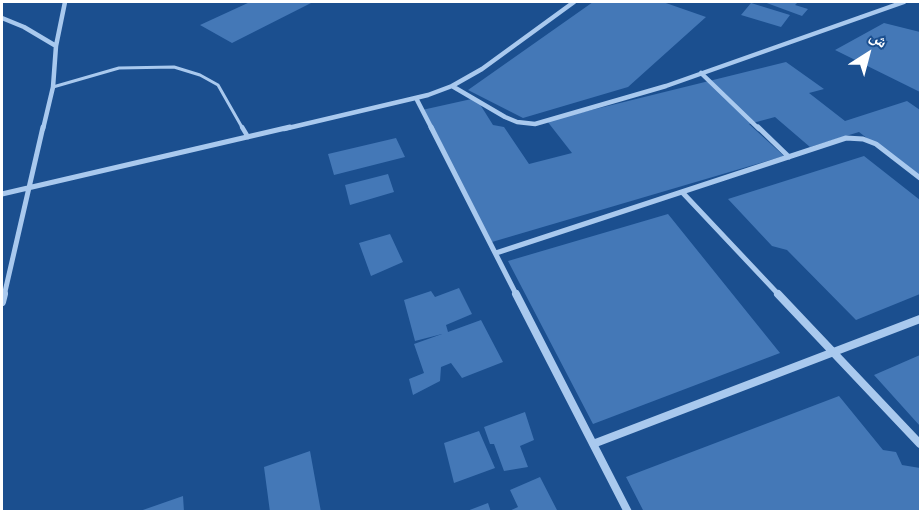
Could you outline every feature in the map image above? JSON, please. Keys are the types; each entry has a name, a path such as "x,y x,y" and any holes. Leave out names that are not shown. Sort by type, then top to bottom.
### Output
{"street":[{"path":"2,302 27,188 53,87 56,46 65,2"},
{"path":"2,194 416,98 452,86 482,69 574,2"},
{"path":"452,86 506,117 517,122 534,124 702,73 904,2"},
{"path":"2,18 24,27 56,46"},
{"path":"702,73 789,157"},
{"path":"416,98 628,512"},
{"path":"496,254 846,138 862,139 876,144 921,178"},
{"path":"682,192 921,444"},
{"path":"593,444 921,319"}],"lane":[{"path":"53,87 119,68 174,67 200,75 218,85 248,136"}],"building":[{"path":"250,2 313,2 232,43 200,25"},
{"path":"593,2 663,2 706,17 628,87 523,118 468,90"},
{"path":"764,2 798,2 795,5 808,9 802,16"},
{"path":"751,3 790,15 781,27 741,15"},
{"path":"884,23 920,32 920,92 835,50"},
{"path":"786,62 824,89 809,93 845,121 907,101 920,110 920,179 859,132 810,147 775,117 749,124 784,156 492,242 422,110 476,98 493,125 504,127 529,164 572,153 547,121"},
{"path":"396,138 405,157 334,175 328,154"},
{"path":"864,156 920,200 920,294 856,320 787,250 772,246 728,199"},
{"path":"388,174 394,192 350,205 345,185"},
{"path":"668,214 780,353 593,424 508,261"},
{"path":"390,234 403,262 371,276 359,243"},
{"path":"459,288 472,314 446,325 448,332 481,320 503,362 462,378 451,363 441,367 440,381 413,395 409,379 424,373 414,344 442,334 415,341 404,300 431,291 435,297"},
{"path":"920,355 920,426 874,375"},
{"path":"839,396 883,450 896,452 902,465 920,468 920,512 644,512 626,477"},
{"path":"525,412 534,440 520,446 528,467 504,471 494,444 490,444 484,427"},
{"path":"479,431 495,468 454,483 444,443"},
{"path":"310,451 321,512 270,512 264,467"},
{"path":"540,477 558,512 507,512 518,507 510,490"},
{"path":"183,496 184,512 140,512 140,511"},
{"path":"488,503 491,512 467,512 467,511"}]}
